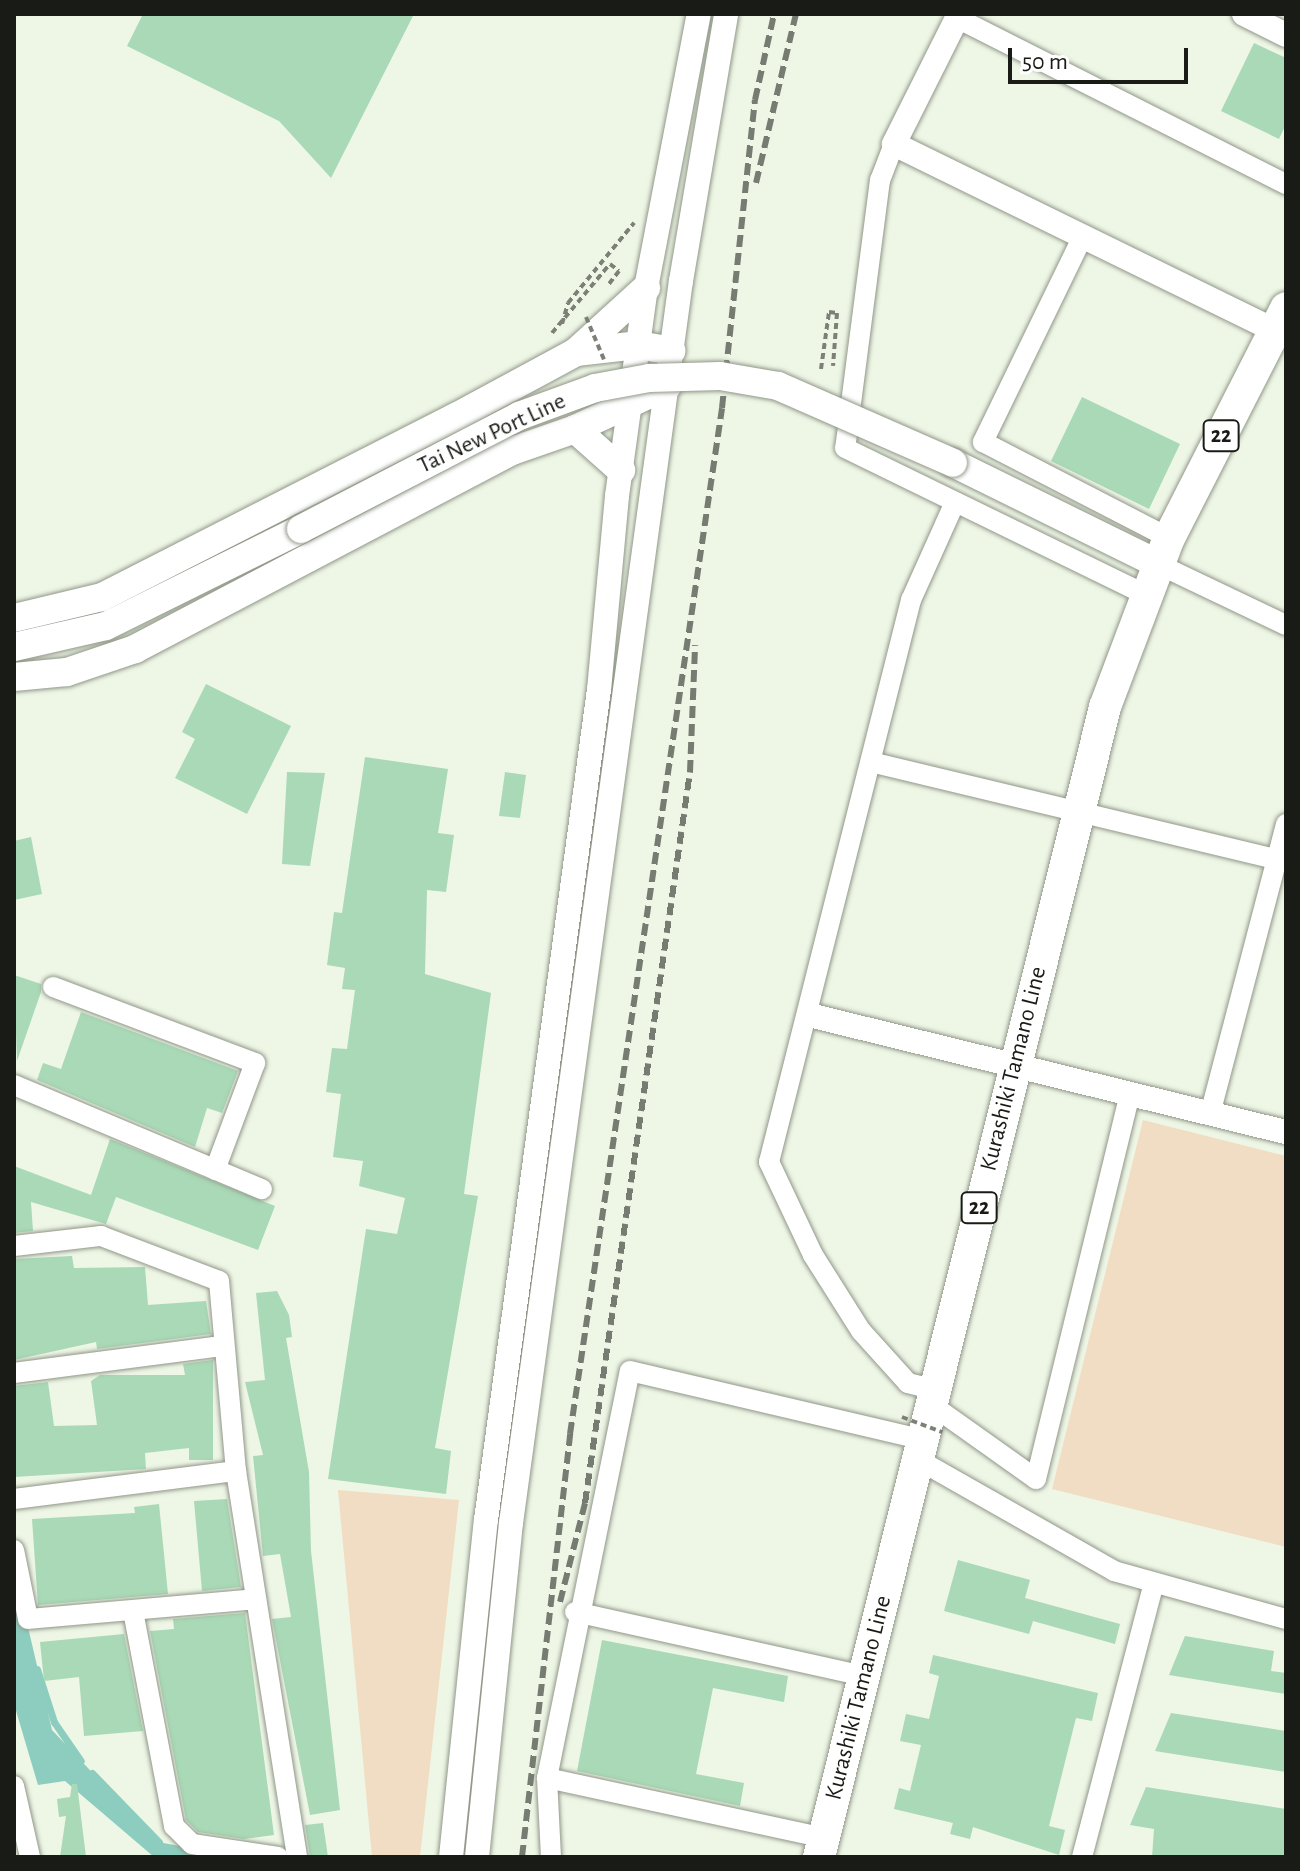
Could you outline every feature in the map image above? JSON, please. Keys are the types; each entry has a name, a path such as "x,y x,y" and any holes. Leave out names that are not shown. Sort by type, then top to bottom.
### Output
{"main road":[{"path":"14,618 102,597 576,352 646,288"},
{"name":"Kurashiki Tamano Line","path":"821,1847 1078,808 1146,595 1164,551 1282,324"},
{"path":"576,352 638,345 671,351"},
{"name":"Tai New Port Line","path":"14,647 106,626 519,416 595,388 649,378 720,376 778,386 1164,551"},
{"path":"14,677 67,672 135,649 512,451 629,410 667,386"},
{"path":"575,429 621,470"}],"street":[{"path":"451,1857 486,1520 599,690 629,410 646,288 699,14"},
{"path":"477,1857 511,1523 671,351 726,14"},
{"path":"1244,14 1286,35"},
{"path":"1146,595 845,448 880,180 894,144 958,16 1286,184"},
{"path":"894,144 1082,238 1282,324"},
{"path":"1082,238 983,442 1286,625"},
{"path":"955,502 911,600 809,1015 769,1162 813,1255 861,1331 908,1383 924,1423 1070,1549 1153,1587 1286,1619"},
{"path":"871,762 1078,808 1281,860"},
{"path":"1210,1114 1281,860 1286,824"},
{"path":"53,987 255,1063 215,1170"},
{"path":"809,1015 1286,1132"},
{"path":"14,1085 262,1189"},
{"path":"551,1857 547,1778 575,1612 630,1371 924,1423 1036,1479 1130,1094"},
{"path":"14,1246 101,1236 219,1281 236,1471 297,1857"},
{"path":"14,1373 223,1346"},
{"path":"14,1499 236,1471"},
{"path":"14,1550 28,1619 256,1599"},
{"path":"1082,1857 1153,1587"},
{"path":"133,1611 174,1826 192,1844 278,1857"},
{"path":"575,1612 863,1676"},
{"path":"547,1778 821,1847"},
{"path":"14,1786 30,1857"}],"path":[{"path":"562,326 568,303 634,223"},
{"path":"587,297 610,264 617,274"},
{"path":"821,369 829,312 837,313 831,357"}],"shaded area":[{"path":"1143,1120 1286,1156 1286,1547 1052,1489"},
{"path":"338,1490 459,1500 420,1857 372,1857"}],"water":[{"path":"14,1567 52,1730 158,1842 239,1857 154,1857 65,1781 38,1785 14,1704"}],"building":[{"path":"143,14 414,14 331,178 279,121 127,46"},
{"path":"1254,43 1286,58 1286,124 1279,139 1221,111"},
{"path":"1082,397 1180,444 1149,509 1051,461"},
{"path":"206,684 291,726 247,814 175,778 195,739 182,732"},
{"path":"365,757 448,769 438,833 454,835 446,892 427,890 425,974 491,993 464,1194 478,1196 435,1448 451,1451 446,1494 328,1479 366,1229 397,1234 405,1198 359,1186 363,1161 333,1157 341,1094 326,1092 332,1048 347,1049 355,990 342,989 345,968 327,965 334,912 342,913"},
{"path":"287,772 325,773 310,866 282,864"},
{"path":"505,772 526,775 520,818 499,816"},
{"path":"31,837 42,894 14,900 14,841"},
{"path":"14,975 41,984 17,1061"},
{"path":"81,1012 238,1071 222,1113 207,1108 195,1147 37,1080 43,1063 61,1069"},
{"path":"110,1139 275,1206 258,1250 116,1197 106,1224 31,1202 33,1231 14,1233 14,1166 91,1195"},
{"path":"72,1256 74,1268 145,1267 148,1305 206,1301 211,1334 97,1349 96,1342 14,1360 14,1259"},
{"path":"277,1291 289,1315 292,1337 286,1338 309,1472 311,1551 340,1810 310,1815 272,1619 291,1617 280,1554 263,1556 253,1456 263,1455 245,1382 265,1380 256,1293"},
{"path":"213,1360 213,1460 189,1460 189,1448 145,1453 146,1469 14,1477 14,1386 48,1382 54,1426 97,1425 91,1381 100,1375 185,1375 183,1364"},
{"path":"227,1499 241,1587 202,1591 194,1501"},
{"path":"159,1504 168,1594 38,1605 32,1519 135,1513 134,1507"},
{"path":"958,1560 1030,1580 1025,1598 1120,1624 1115,1644 1033,1621 1029,1634 944,1611"},
{"path":"245,1613 274,1835 244,1839 198,1832 186,1820 150,1631 174,1629 173,1619"},
{"path":"124,1634 143,1731 84,1736 79,1677 44,1681 40,1642"},
{"path":"1185,1636 1274,1651 1271,1671 1286,1673 1286,1694 1169,1675"},
{"path":"602,1640 788,1676 784,1702 713,1688 696,1774 744,1783 740,1806 577,1771"},
{"path":"933,1655 1098,1693 1092,1721 1076,1718 1049,1826 1065,1830 1059,1855 973,1827 970,1839 950,1834 953,1823 894,1809 899,1788 910,1791 921,1745 900,1741 906,1714 929,1719 939,1676 929,1673"},
{"path":"1171,1713 1286,1731 1286,1772 1155,1751"},
{"path":"72,1784 77,1784 86,1857 60,1857 66,1816 59,1817 57,1799 70,1797"},
{"path":"1146,1787 1286,1809 1286,1857 1152,1857 1154,1829 1130,1825"},
{"path":"323,1823 328,1857 310,1857 305,1825"}],"waterway":[{"path":"37,1669 54,1722 81,1761"},
{"path":"92,1773 159,1842"}],"railway":[{"path":"522,1857 570,1434 722,408 755,100 774,14"},
{"path":"756,183 796,14"},
{"path":"560,1602 585,1503 690,772 695,645"}]}
